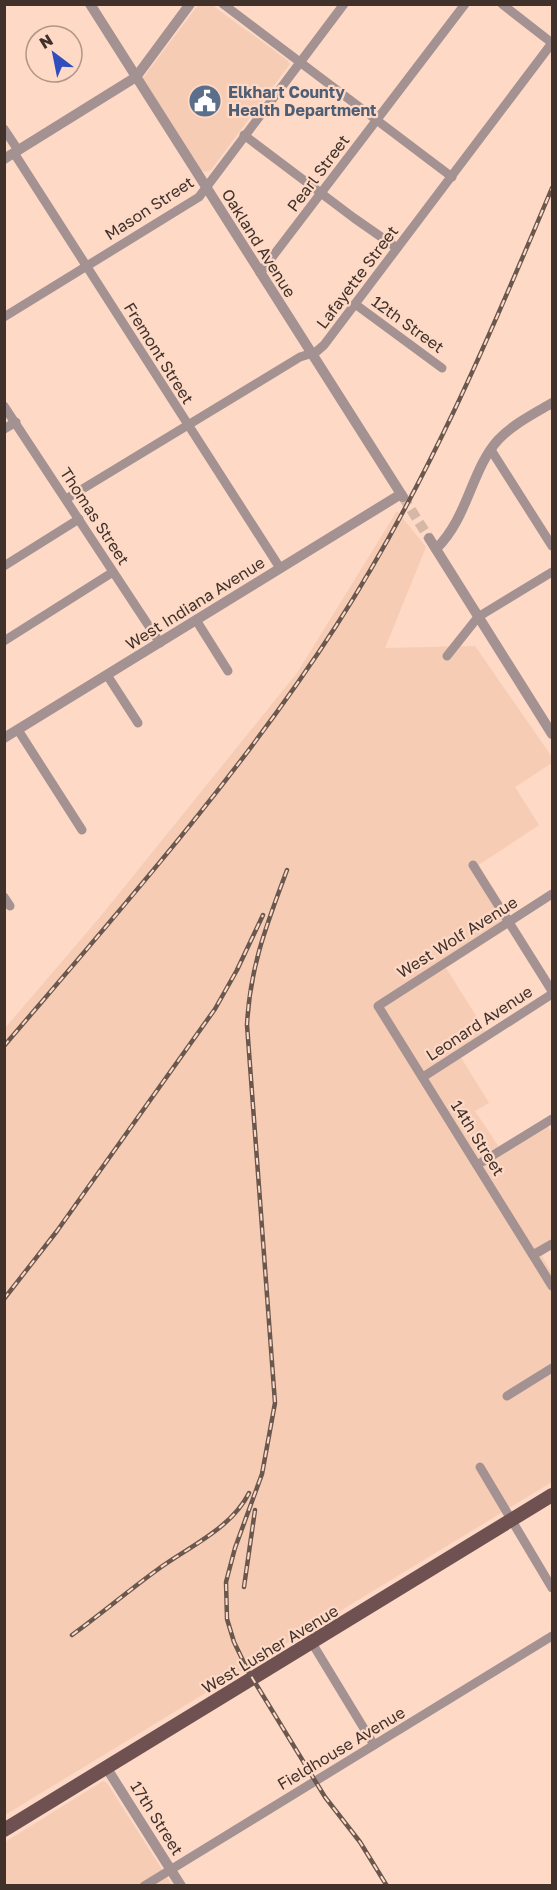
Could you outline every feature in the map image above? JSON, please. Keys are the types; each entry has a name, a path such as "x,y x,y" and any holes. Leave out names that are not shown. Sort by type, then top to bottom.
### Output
{"main road":[{"name":"West Lusher Avenue","path":"4,1830 552,1495"}],"street":[{"name":"Oakland Avenue","path":"90,4 402,495"},
{"path":"12,154 135,77 190,4"},
{"path":"223,4 452,177"},
{"name":"Mason Street","path":"4,316 199,197 344,4"},
{"name":"Pearl Street","path":"260,273 465,4"},
{"path":"502,4 552,43"},
{"name":"Lafayette Street","path":"66,499 300,357 316,352 324,345 552,43"},
{"name":"Fremont Street","path":"4,129 12,154 87,266 280,568"},
{"path":"244,135 397,248"},
{"name":"12th Street","path":"355,304 442,368"},
{"path":"436,549 451,533 498,440 552,403"},
{"name":"Thomas Street","path":"4,406 160,643"},
{"path":"4,429 16,422"},
{"path":"491,450 552,546"},
{"name":"West Indiana Avenue","path":"4,738 402,495"},
{"path":"4,566 79,519"},
{"path":"429,538 552,734"},
{"path":"447,656 478,616 552,572"},
{"path":"4,641 113,573"},
{"path":"196,620 228,671"},
{"path":"107,675 138,723"},
{"path":"18,730 82,830"},
{"path":"473,865 510,921 552,993"},
{"name":"West Wolf Avenue","path":"378,1006 552,894"},
{"name":"Leonard Avenue","path":"423,1077 552,993"},
{"name":"14th Street","path":"378,1006 552,1286"},
{"path":"477,1165 552,1119"},
{"path":"533,1255 552,1244"},
{"path":"507,1396 552,1368"},
{"path":"480,1467 552,1587"},
{"name":"Fieldhouse Avenue","path":"144,1886 552,1636"},
{"path":"312,1643 374,1745"},
{"name":"17th Street","path":"106,1767 181,1886"}],"shaded area":[{"path":"198,5 212,5 290,64 211,170 205,172 201,170 143,78"},
{"path":"397,511 426,547 385,648 475,646 552,757 552,763 515,787 539,825 477,866 516,923 446,968 490,1038 460,1056 489,1103 475,1111 499,1147 544,1120 552,1133 552,1249 542,1256 552,1273 552,1482 5,1815 5,1028 100,917 297,673"},
{"path":"103,1781 107,1783 172,1885 5,1886 5,1842"}],"tunnel":[{"path":"403,497 429,538"}],"railway":[{"path":"4,1046 219,789 299,682 336,626 398,520 454,412 552,188"},
{"path":"287,870 266,927 256,964 247,1025 275,1403 262,1474 235,1548 226,1582 227,1619 234,1642 248,1671 325,1797 360,1842 387,1886"},
{"path":"4,1299 57,1231 215,1009 237,970 263,915"},
{"path":"72,1635 157,1570 220,1527 241,1506 249,1493"},
{"path":"244,1587 255,1510"}],"place":[{"name":"Elkhart County Health Department","path":"205,101"}]}
